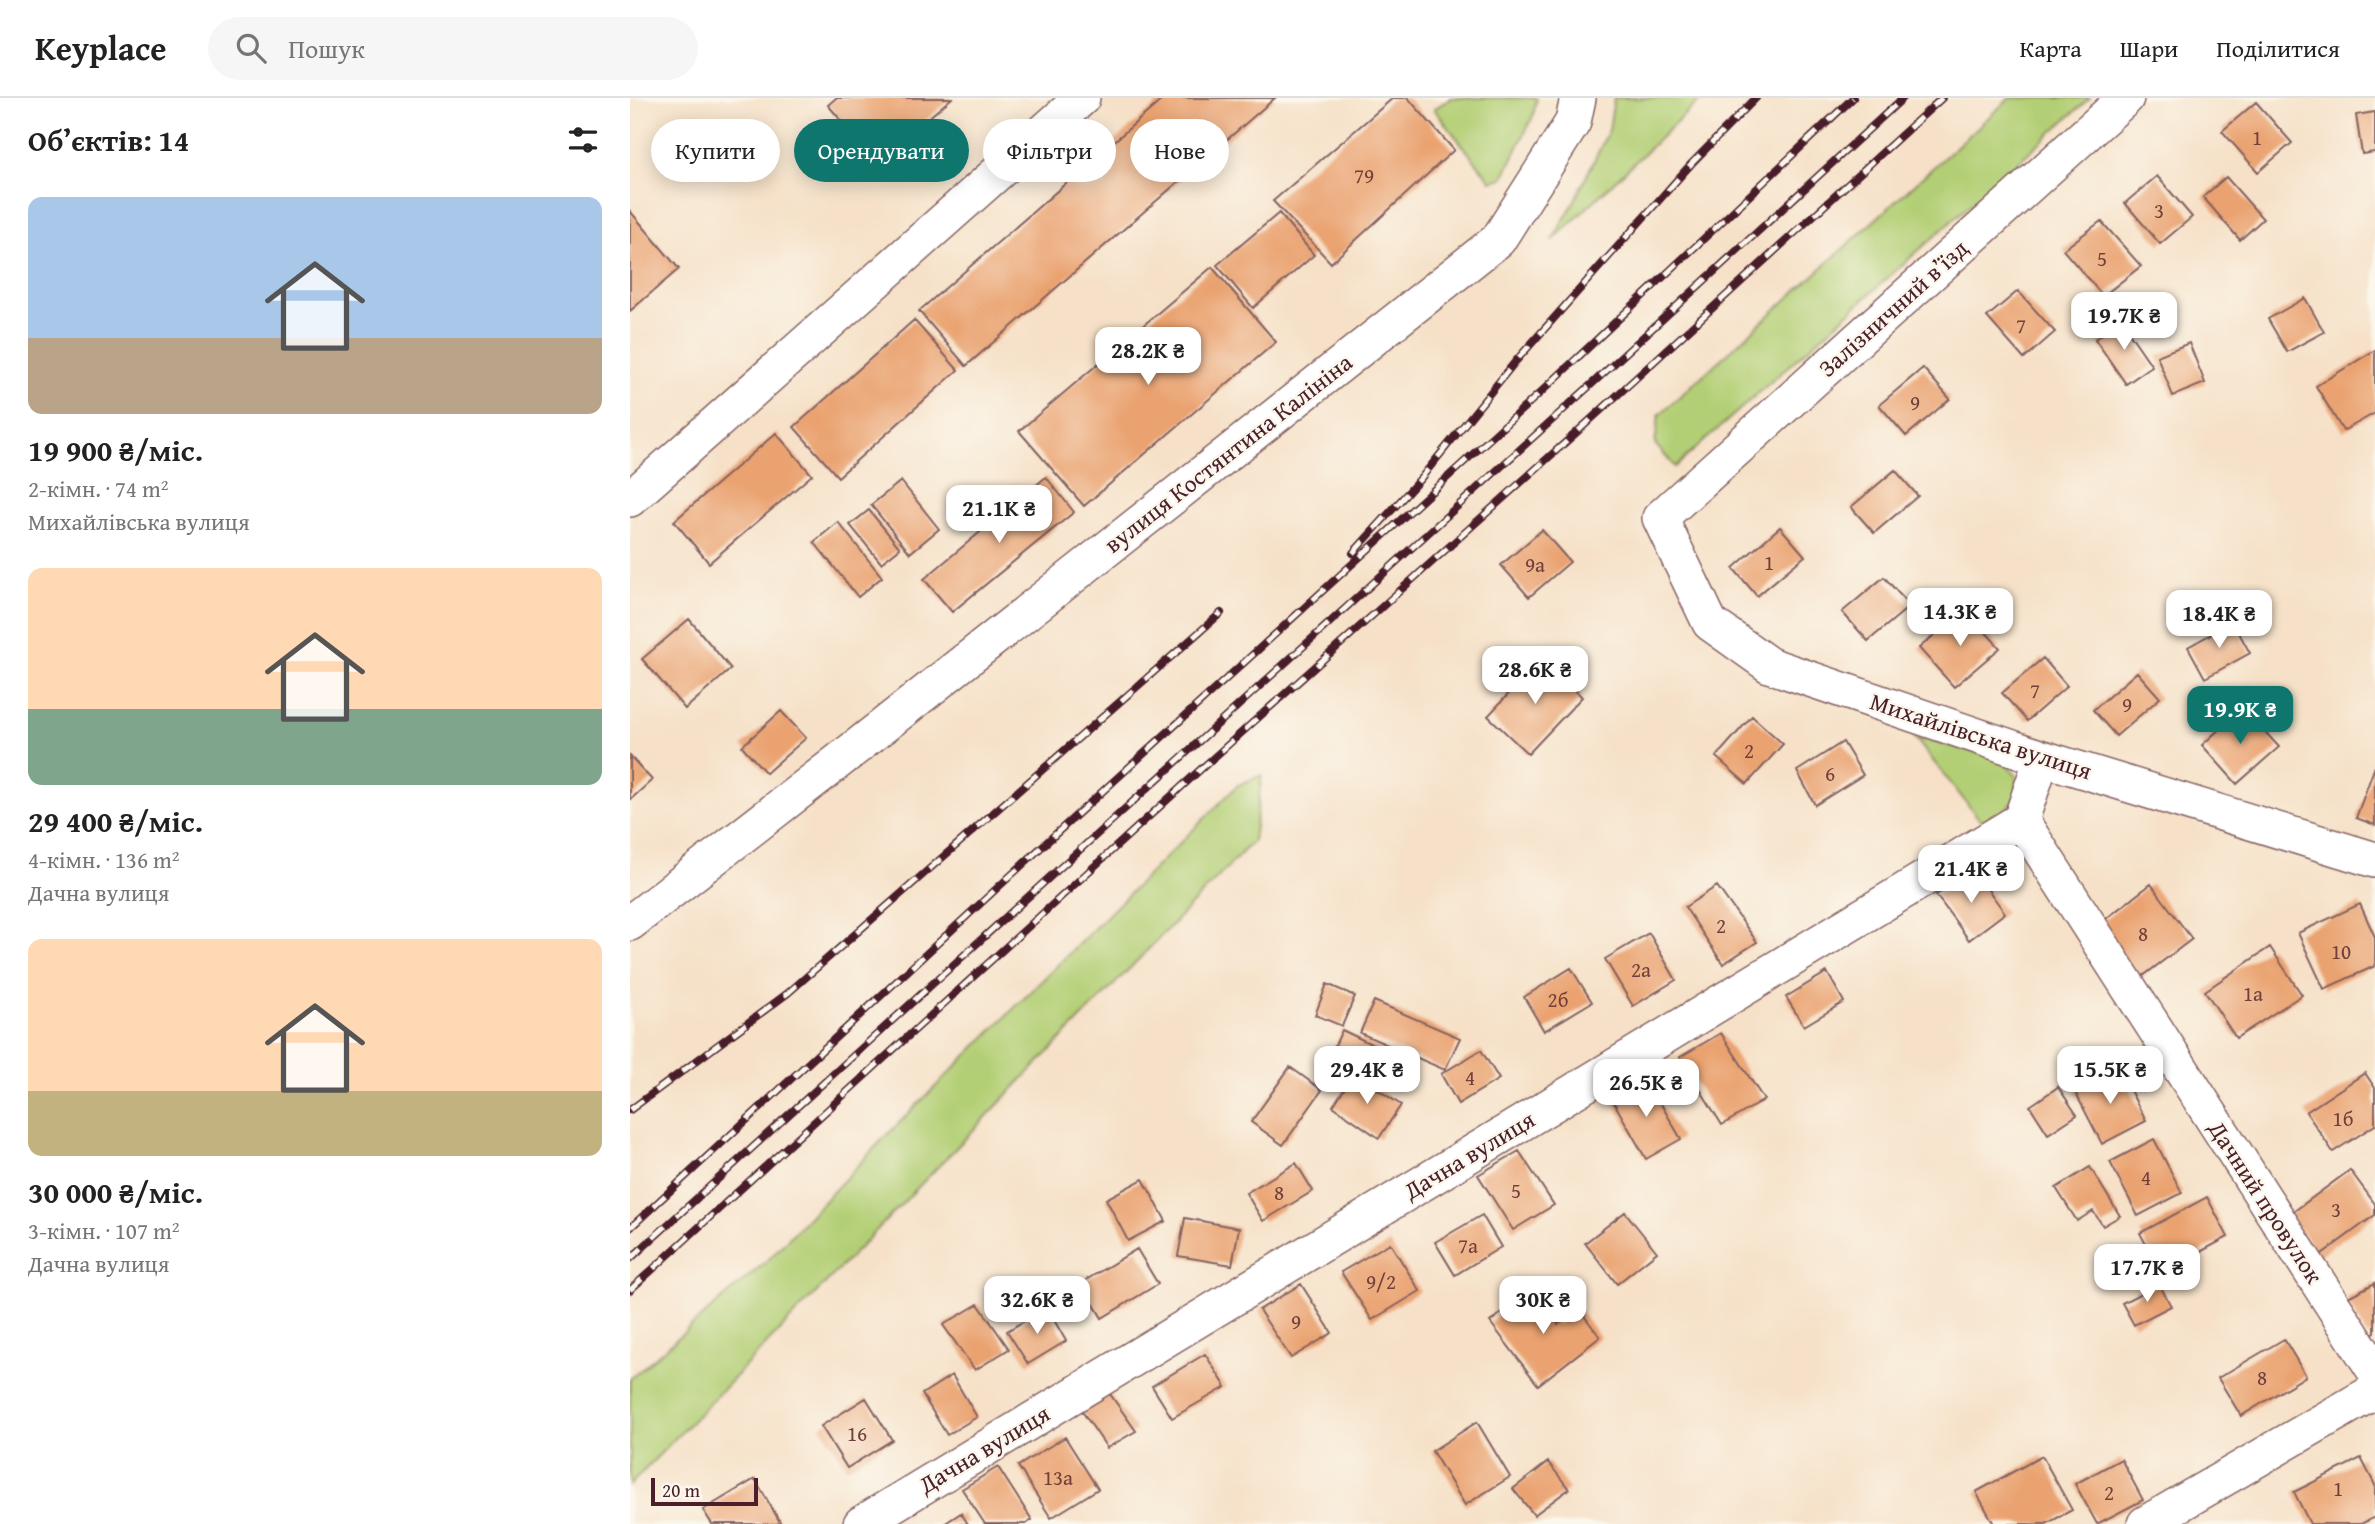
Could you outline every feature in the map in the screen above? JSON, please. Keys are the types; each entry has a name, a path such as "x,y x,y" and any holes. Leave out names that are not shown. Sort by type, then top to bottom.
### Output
{"street":[{"path":"630,499 1082,98"},
{"name":"вулиця Костянтина Калініна","path":"630,923 1498,240 1573,122 1578,98"},
{"name":"Залізничний в’їзд","path":"1660,518 2126,98"},
{"name":"Михайлівська вулиця","path":"1660,518 1710,623 1769,665 2042,758 2375,860"},
{"path":"2021,820 2042,758"},
{"name":"Дачний провулок","path":"2021,820 2375,1371"},
{"name":"Дачна вулиця","path":"861,1524 2021,820"},
{"path":"2145,1524 2375,1391"}],"green space":[{"path":"1451,98 1537,98 1533,116 1503,178 1491,181 1434,109"},
{"path":"1614,98 1702,98 1552,241 1609,130"},
{"path":"2010,98 2090,98 1675,467 1655,444 1659,415"},
{"path":"1915,738 1996,756 2016,774 2017,797 1999,817 1980,820"},
{"path":"1262,775 1253,841 630,1485 630,1379 769,1259 885,1137 1238,785"}],"building":[{"path":"836,98 952,98 927,119 840,119 828,105"},
{"path":"1164,98 1275,98 1229,138 1229,119 1140,119"},
{"path":"1393,98 1408,98 1454,150 1331,263 1273,201"},
{"path":"2256,102 2292,143 2258,172 2222,131"},
{"path":"2375,112 2375,152 2362,154 2356,115"},
{"path":"1130,128 1130,182 1178,182 966,366 919,311 1067,182 1116,182 1116,140"},
{"path":"2157,176 2192,217 2160,244 2125,203"},
{"path":"2226,177 2263,219 2240,240 2203,197"},
{"path":"630,211 679,269 630,311"},
{"path":"1279,213 1314,255 1253,308 1217,265"},
{"path":"2101,221 2141,266 2103,296 2063,250"},
{"path":"1212,267 1276,342 1084,506 1019,431"},
{"path":"2018,291 2055,332 2024,359 1987,317"},
{"path":"2305,298 2324,332 2287,352 2268,319"},
{"path":"914,320 958,370 838,477 794,427"},
{"path":"2121,321 2152,366 2126,384 2095,339"},
{"path":"2189,343 2205,383 2173,396 2157,356"},
{"path":"2375,350 2375,413 2343,431 2316,386"},
{"path":"1923,368 1950,399 1906,436 1879,405"},
{"path":"776,433 812,475 709,563 674,521"},
{"path":"1895,470 1918,496 1874,533 1851,507"},
{"path":"1046,477 1074,512 952,612 924,579"},
{"path":"901,481 939,529 910,553 871,505"},
{"path":"869,510 900,548 881,563 850,525"},
{"path":"838,522 882,577 858,597 814,542"},
{"path":"1780,527 1805,556 1757,596 1733,568"},
{"path":"1542,530 1570,562 1529,597 1501,565"},
{"path":"1884,577 1910,606 1868,641 1842,612"},
{"path":"1965,609 2000,648 1954,687 1919,648"},
{"path":"689,619 731,669 685,709 642,659"},
{"path":"2233,622 2250,653 2205,678 2188,647"},
{"path":"1542,658 1582,697 1528,754 1488,716"},
{"path":"2043,658 2067,686 2027,721 2002,693"},
{"path":"2137,672 2160,698 2116,736 2093,710"},
{"path":"2243,708 2279,747 2237,784 2202,745"},
{"path":"781,711 806,738 766,773 742,746"},
{"path":"1752,716 1783,744 1747,784 1716,757"},
{"path":"1843,742 1863,775 1815,805 1797,771"},
{"path":"630,756 652,780 630,800"},
{"path":"2375,766 2375,825 2356,818"},
{"path":"1975,872 2005,913 1969,940 1936,895"},
{"path":"2151,884 2192,939 2135,982 2094,928"},
{"path":"1717,886 1757,942 1723,964 1685,907"},
{"path":"2360,904 2375,937 2375,966 2324,989 2298,933"},
{"path":"1649,933 1676,980 1633,1006 1605,959"},
{"path":"2270,947 2302,995 2236,1038 2205,991"},
{"path":"1571,968 1592,1002 1544,1031 1524,997"},
{"path":"1827,972 1844,1002 1804,1026 1786,997"},
{"path":"1327,984 1355,996 1342,1026 1315,1015"},
{"path":"1374,1001 1460,1038 1445,1070 1360,1033"},
{"path":"1342,1030 1386,1051 1372,1079 1329,1058"},
{"path":"1721,1033 1764,1100 1722,1125 1680,1057"},
{"path":"1481,1050 1499,1079 1458,1104 1441,1074"},
{"path":"1290,1067 1322,1090 1283,1145 1251,1122"},
{"path":"2118,1067 2146,1121 2102,1144 2074,1090"},
{"path":"2365,1073 2375,1088 2375,1125 2333,1152 2306,1112"},
{"path":"1354,1074 1401,1105 1379,1138 1333,1106"},
{"path":"1646,1078 1681,1139 1646,1159 1612,1099"},
{"path":"2058,1087 2077,1115 2048,1134 2030,1106"},
{"path":"2154,1139 2182,1193 2138,1216 2110,1162"},
{"path":"1519,1151 1554,1205 1513,1230 1478,1175"},
{"path":"1296,1163 1313,1191 1263,1221 1246,1193"},
{"path":"2090,1167 2120,1216 2103,1226 2093,1211 2077,1221 2056,1188"},
{"path":"2350,1170 2375,1204 2375,1215 2319,1256 2289,1215"},
{"path":"1143,1179 1166,1221 1128,1241 1106,1199"},
{"path":"2207,1197 2228,1237 2161,1273 2140,1233"},
{"path":"1625,1212 1657,1252 1617,1284 1585,1243"},
{"path":"1482,1215 1501,1247 1455,1275 1435,1242"},
{"path":"1185,1218 1239,1228 1232,1265 1178,1256"},
{"path":"1390,1243 1420,1291 1372,1320 1341,1272"},
{"path":"1137,1249 1158,1284 1102,1318 1081,1283"},
{"path":"2375,1283 2375,1332 2367,1337 2346,1298"},
{"path":"1301,1284 1332,1333 1291,1358 1259,1310"},
{"path":"2159,1284 2171,1306 2134,1325 2122,1303"},
{"path":"1532,1289 1558,1324 1578,1308 1600,1337 1538,1385 1490,1322"},
{"path":"978,1304 1009,1349 975,1370 943,1325"},
{"path":"1047,1308 1066,1341 1028,1364 1007,1331"},
{"path":"2284,1339 2306,1376 2241,1416 2218,1378"},
{"path":"1205,1354 1226,1387 1172,1418 1152,1386"},
{"path":"952,1375 977,1417 947,1435 922,1394"},
{"path":"1110,1394 1136,1431 1107,1448 1082,1411"},
{"path":"866,1398 892,1440 847,1468 821,1426"},
{"path":"1477,1422 1510,1477 1465,1505 1432,1451"},
{"path":"1065,1437 1098,1489 1051,1518 1018,1466"},
{"path":"2042,1456 2072,1510 2046,1524 1994,1524 1976,1492"},
{"path":"2361,1458 2375,1485 2375,1517 2361,1524 2310,1524 2294,1492"},
{"path":"2121,1459 2143,1500 2097,1524 2075,1484"},
{"path":"1548,1462 1569,1489 1534,1515 1513,1489"},
{"path":"998,1467 1032,1520 1026,1524 985,1524 962,1489"},
{"path":"755,1479 780,1522 712,1524 703,1510"},
{"path":"961,1513 968,1524 944,1524"}],"railway":[{"path":"1353,553 1421,478 1515,362 1692,163 1756,98"},
{"path":"630,1228 1048,841 1540,393 1853,98"},
{"path":"630,1259 1903,98"},
{"path":"630,1290 1942,98"},
{"path":"630,1110 788,993 1221,613"}]}
